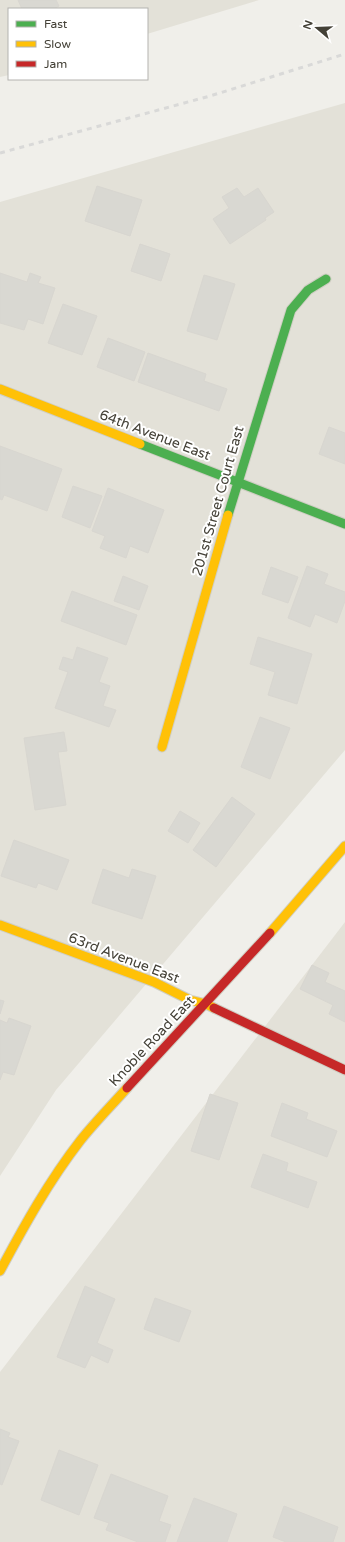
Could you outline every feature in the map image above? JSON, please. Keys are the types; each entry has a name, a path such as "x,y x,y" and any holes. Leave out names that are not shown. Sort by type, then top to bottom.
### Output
{"street":[{"name":"201st Street Court East","path":"162,746 237,482 292,310 308,290 326,278"},
{"name":"64th Avenue East","path":"0,389 345,524"},
{"name":"Knoble Road East","path":"0,1271 25,1225 63,1165 81,1140 149,1063 206,1004 276,927 345,846"},
{"name":"63rd Avenue East","path":"0,925 154,982 190,1000 206,1004 345,1070"}],"shaded area":[{"path":"0,0 259,0 148,34 148,8 8,8 8,75 0,77"},
{"path":"345,103 345,750 56,1090 0,1176 0,202"},
{"path":"345,922 345,1542 0,1542 0,1372"}],"building":[{"path":"18,0 56,0 59,6 56,8 22,8"},
{"path":"97,186 142,200 130,236 85,221"},
{"path":"237,188 244,197 258,188 274,212 265,218 266,220 230,244 213,219 229,208 222,197"},
{"path":"140,244 170,254 161,281 131,271"},
{"path":"0,273 27,282 30,273 41,277 38,283 55,288 43,324 28,319 24,330 0,323"},
{"path":"204,275 235,284 217,340 187,331"},
{"path":"63,304 97,316 82,355 48,343"},
{"path":"108,338 145,352 134,381 97,367"},
{"path":"148,353 206,374 204,381 227,389 219,411 138,382"},
{"path":"329,427 345,433 345,464 319,454"},
{"path":"0,446 62,469 47,511 4,495 2,500 0,499"},
{"path":"73,486 102,496 90,528 62,517"},
{"path":"108,488 164,510 148,553 130,546 126,558 100,548 105,536 92,531"},
{"path":"307,566 328,574 324,584 345,592 345,601 337,623 315,614 310,627 288,618"},
{"path":"271,567 298,577 288,603 262,594"},
{"path":"123,576 148,586 139,610 114,601"},
{"path":"72,591 137,615 126,645 61,621"},
{"path":"258,637 312,654 297,704 268,695 275,672 250,664"},
{"path":"77,647 108,658 99,682 110,686 103,706 116,710 109,727 55,708 68,672 59,669 63,657 73,660"},
{"path":"260,717 290,728 270,779 241,767"},
{"path":"64,732 67,751 58,752 66,805 35,810 24,738"},
{"path":"232,797 255,814 216,867 193,850"},
{"path":"180,811 200,823 188,843 168,831"},
{"path":"14,840 69,860 57,890 38,883 36,888 1,876"},
{"path":"103,869 129,878 132,869 156,876 142,919 92,903"},
{"path":"312,965 329,973 325,982 345,991 345,1022 329,1014 333,1005 300,989"},
{"path":"0,1000 4,1001 0,1014"},
{"path":"9,1018 31,1026 14,1075 3,1072 0,1080 0,1020 7,1023"},
{"path":"210,1094 238,1103 219,1160 191,1151"},
{"path":"282,1103 308,1113 306,1119 337,1131 327,1157 271,1136"},
{"path":"263,1154 288,1163 286,1171 317,1182 308,1208 251,1187"},
{"path":"85,1286 115,1299 97,1343 113,1350 108,1363 91,1355 85,1368 57,1357"},
{"path":"155,1298 191,1311 179,1342 144,1329"},
{"path":"0,1429 10,1433 8,1437 19,1441 2,1485 0,1484"},
{"path":"59,1450 98,1465 79,1515 41,1500"},
{"path":"111,1474 168,1496 159,1521 171,1525 165,1542 138,1542 106,1530 109,1523 94,1518"},
{"path":"194,1498 237,1514 227,1542 177,1542"},
{"path":"284,1506 338,1527 333,1542 286,1542 273,1537"}],"railway":[{"path":"0,153 210,96 345,54"}],"traffic: fast":[{"path":"228,515 291,310 308,290 326,279"},
{"path":"140,444 345,524"}],"traffic: slow":[{"path":"0,389 140,444"},
{"path":"162,747 228,515"},
{"path":"270,933 345,846"},
{"path":"0,925 154,982 190,1000 206,1004 214,1008"},
{"path":"0,1271 37,1204 69,1156 80,1141 127,1088"}],"traffic: jam":[{"path":"127,1088 270,933"},
{"path":"214,1008 345,1070"}]}
